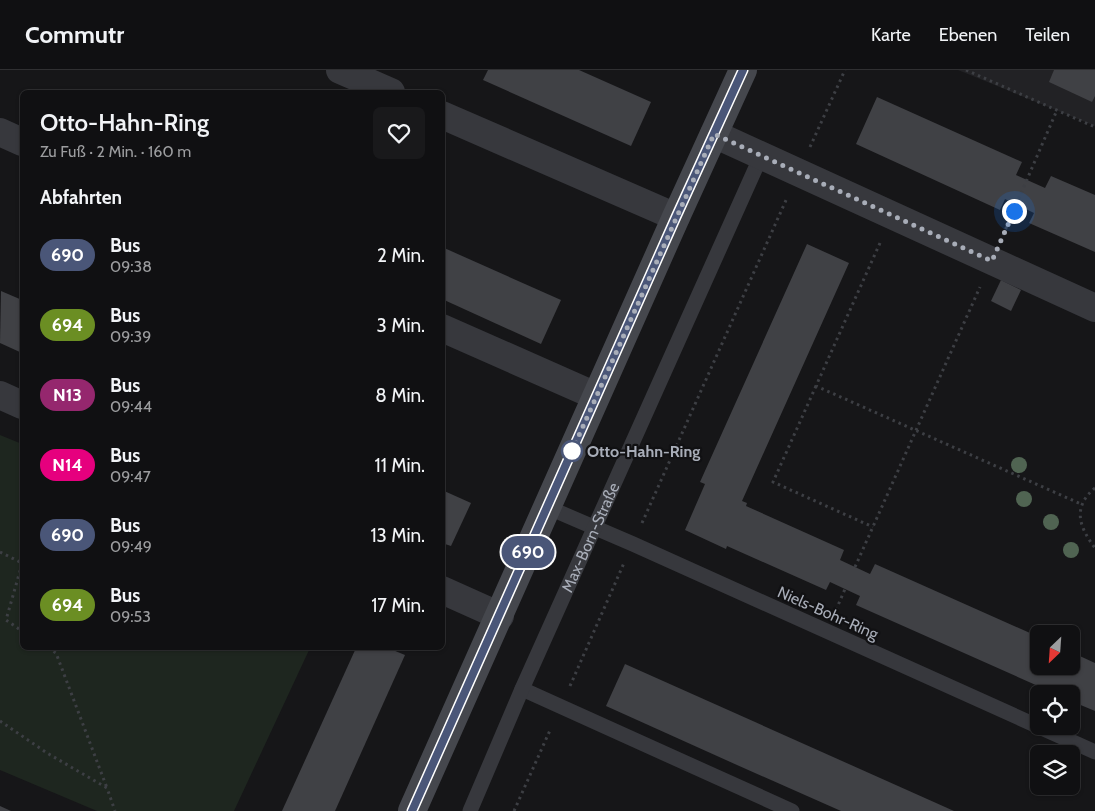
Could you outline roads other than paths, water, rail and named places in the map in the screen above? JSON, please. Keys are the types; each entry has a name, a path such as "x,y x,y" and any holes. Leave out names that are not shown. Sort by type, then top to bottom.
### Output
{"street":[{"path":"340,70 386,90"},
{"path":"412,811 743,70"},
{"path":"445,116 676,217"},
{"path":"0,132 20,141"},
{"path":"714,134 1095,308"},
{"path":"445,329 596,396"},
{"path":"0,395 20,404"},
{"path":"445,591 500,616"}],"lane":[{"name":"Max-Born-Straße","path":"470,811 522,689 762,156"},
{"name":"Niels-Bohr-Ring","path":"547,507 1095,752"},
{"path":"522,689 792,811"}],"place":[{"name":"Otto-Hahn-Ring","path":"572,451"}]}
